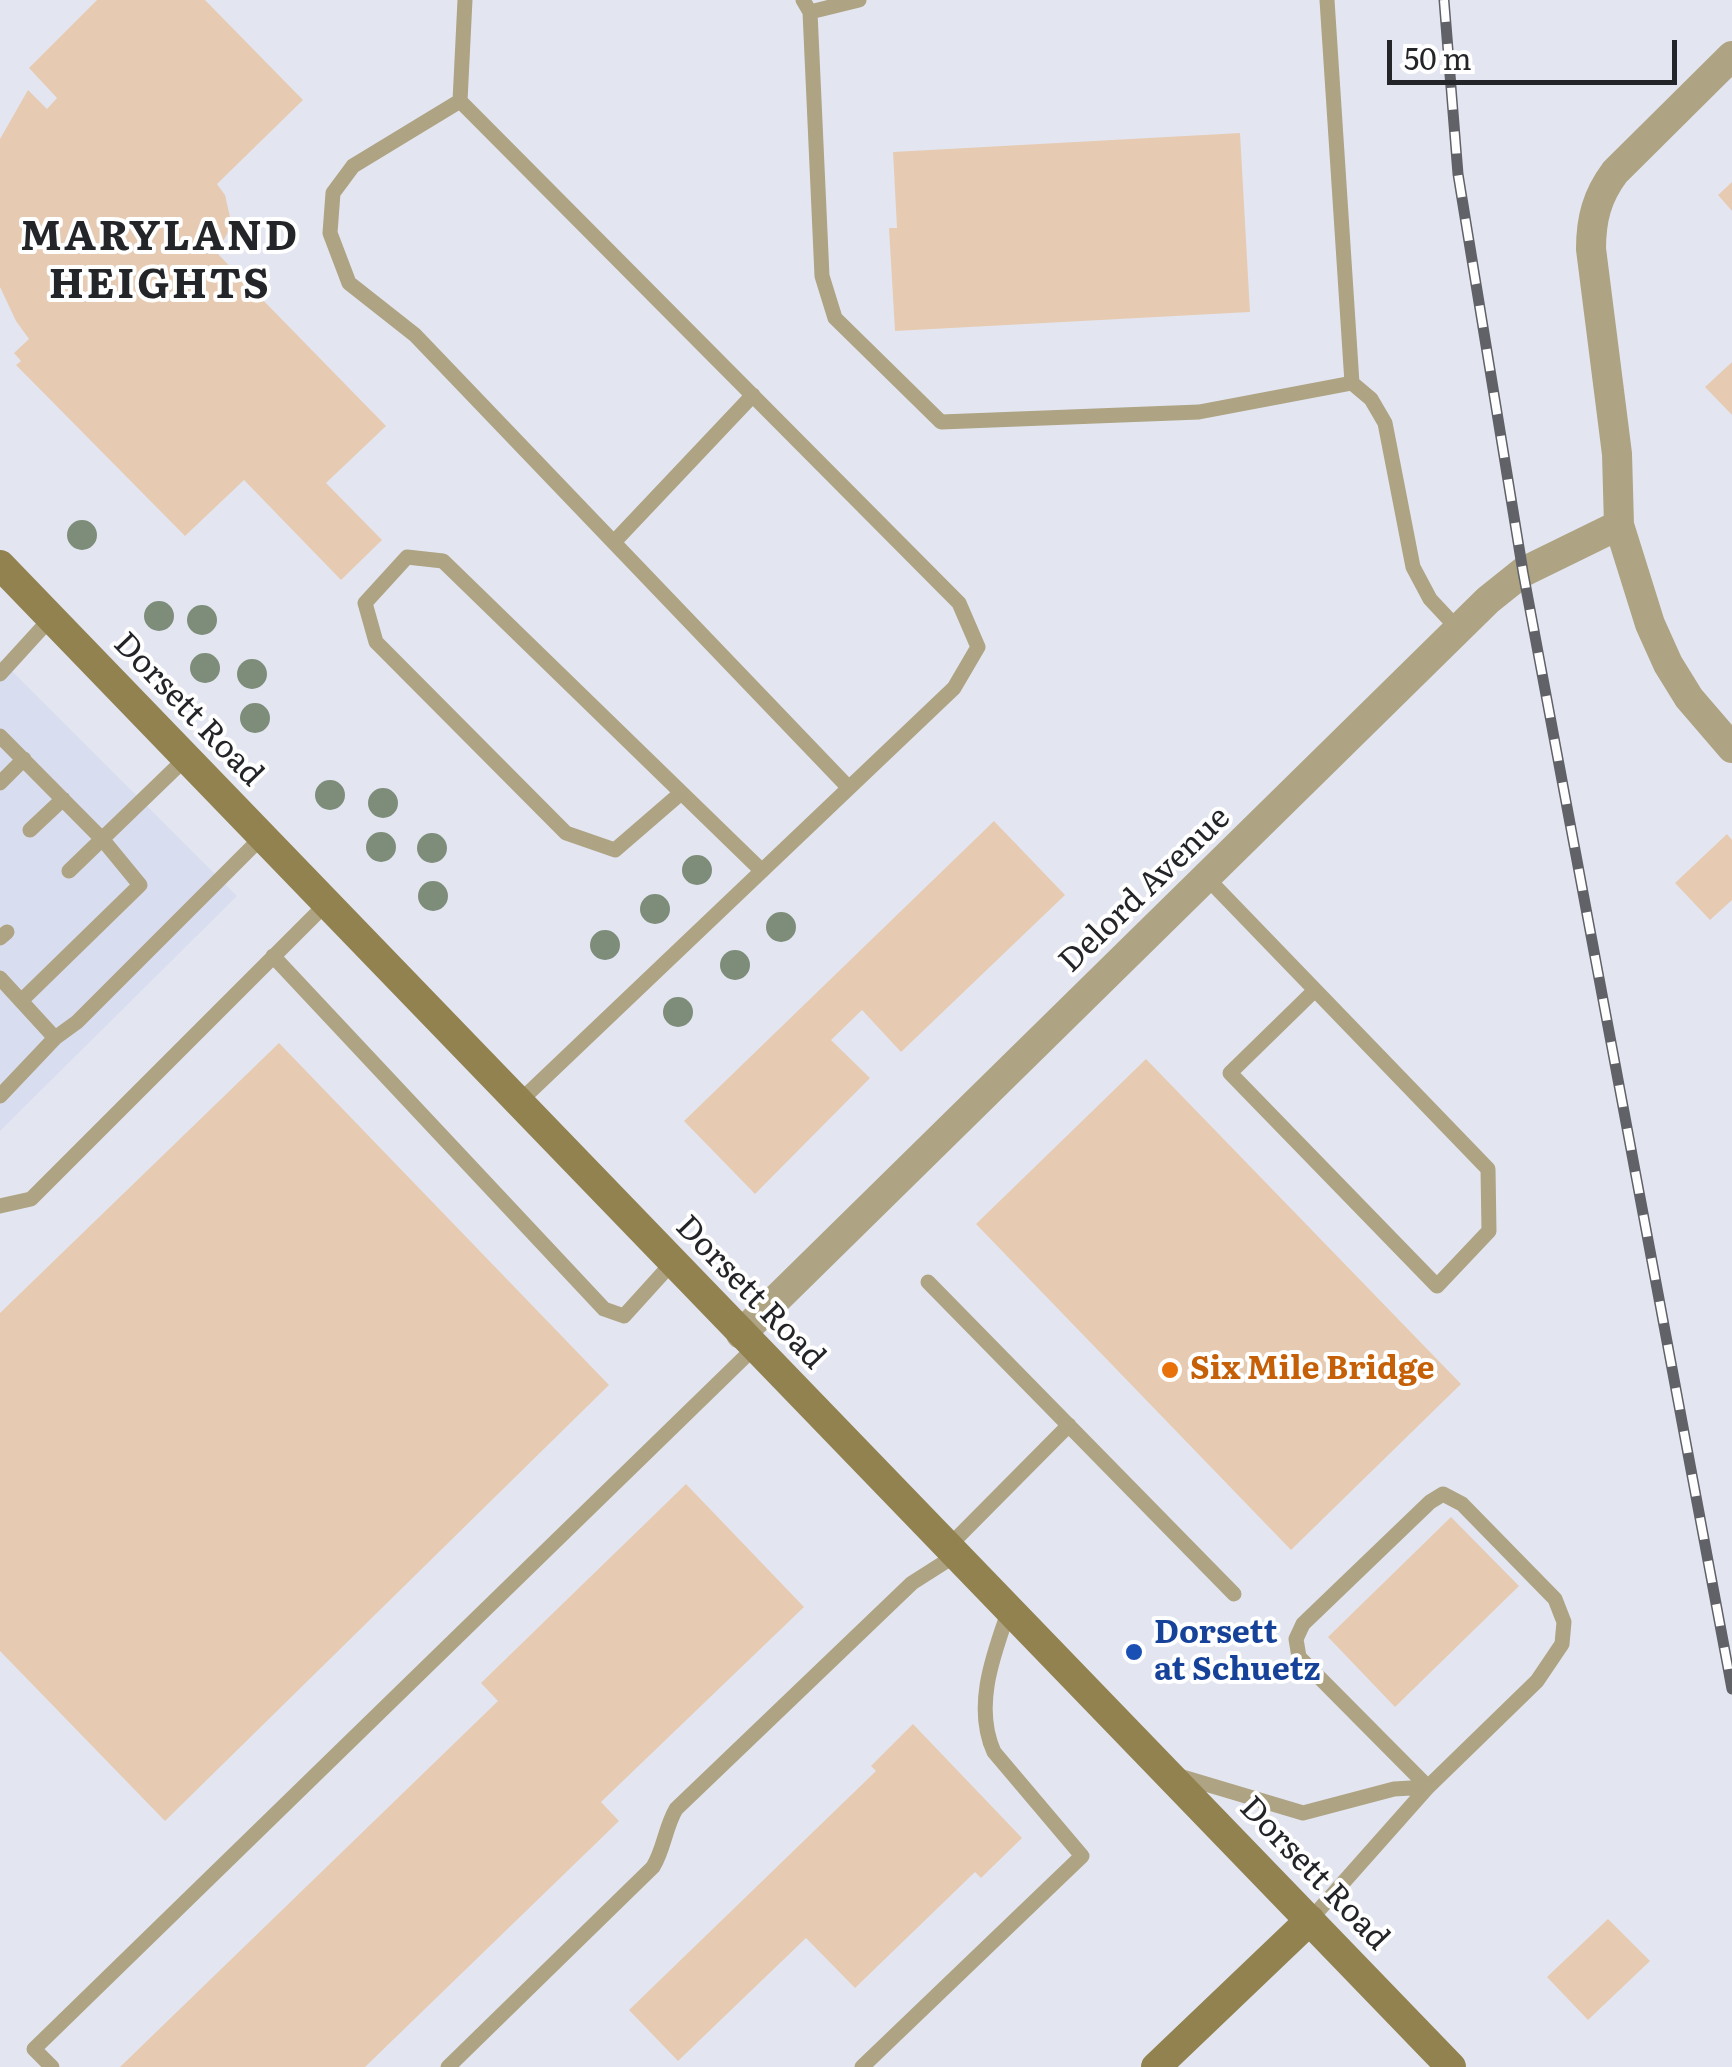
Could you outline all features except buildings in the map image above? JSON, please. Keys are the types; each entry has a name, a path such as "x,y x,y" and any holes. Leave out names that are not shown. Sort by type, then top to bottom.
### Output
{"main road":[{"name":"Dorsett Road","path":"0,565 1451,2067"},
{"path":"1156,2067 1310,1920"}],"street":[{"path":"1732,56 1615,172 1593,215 1591,249 1617,454 1619,525 1650,624 1668,664 1689,698 1732,748"},
{"name":"Delord Avenue","path":"748,1341 1458,629 1524,572 1619,525"}],"lane":[{"path":"465,0 460,100 959,602 978,647 954,688 518,1103"},
{"path":"859,0 806,6 822,276 836,318 941,422 1200,412 1352,384 1372,399 1385,424 1413,568 1430,599 1458,629"},
{"path":"1327,0 1352,384"},
{"path":"460,100 353,166 333,193 330,232 349,283 415,334 849,788"},
{"path":"614,542 753,395"},
{"path":"681,793 614,850 566,833 376,642 365,603 407,557 443,561 762,871"},
{"path":"0,674 51,618"},
{"path":"0,736 103,840 140,885 21,1001"},
{"path":"69,871 186,758"},
{"path":"0,783 24,759"},
{"path":"30,830 63,799"},
{"path":"0,1096 262,837"},
{"path":"1207,878 1488,1169 1489,1231 1437,1286 1230,1073 1315,990"},
{"path":"0,1206 30,1199 326,904"},
{"path":"273,956 604,1309 624,1316 672,1263"},
{"path":"0,978 55,1038"},
{"path":"928,1282 1234,1594"},
{"path":"52,2067 34,2049 748,1341"},
{"path":"448,2067 652,1867 662,1853 667,1824 676,1810 912,1583 952,1552 1069,1426"},
{"path":"1310,1920 1428,1787 1538,1681 1562,1644 1564,1622 1555,1599 1462,1504 1444,1494 1430,1502 1303,1624 1296,1639 1299,1657 1428,1787"},
{"path":"862,2067 1082,1856 988,1740 987,1671 1009,1610"},
{"path":"1168,1773 1303,1813 1394,1789 1428,1787"}],"shaded area":[{"path":"0,659 237,896 0,1131"}],"railway":[{"path":"1444,0 1458,174 1523,572 1732,1689"}],"place":[{"name":"Six Mile Bridge","path":"1170,1370"},
{"name":"Dorsett at Schuetz","path":"1134,1652"}],"district":[{"name":"MARYLAND HEIGHTS","path":"160,262"}]}
